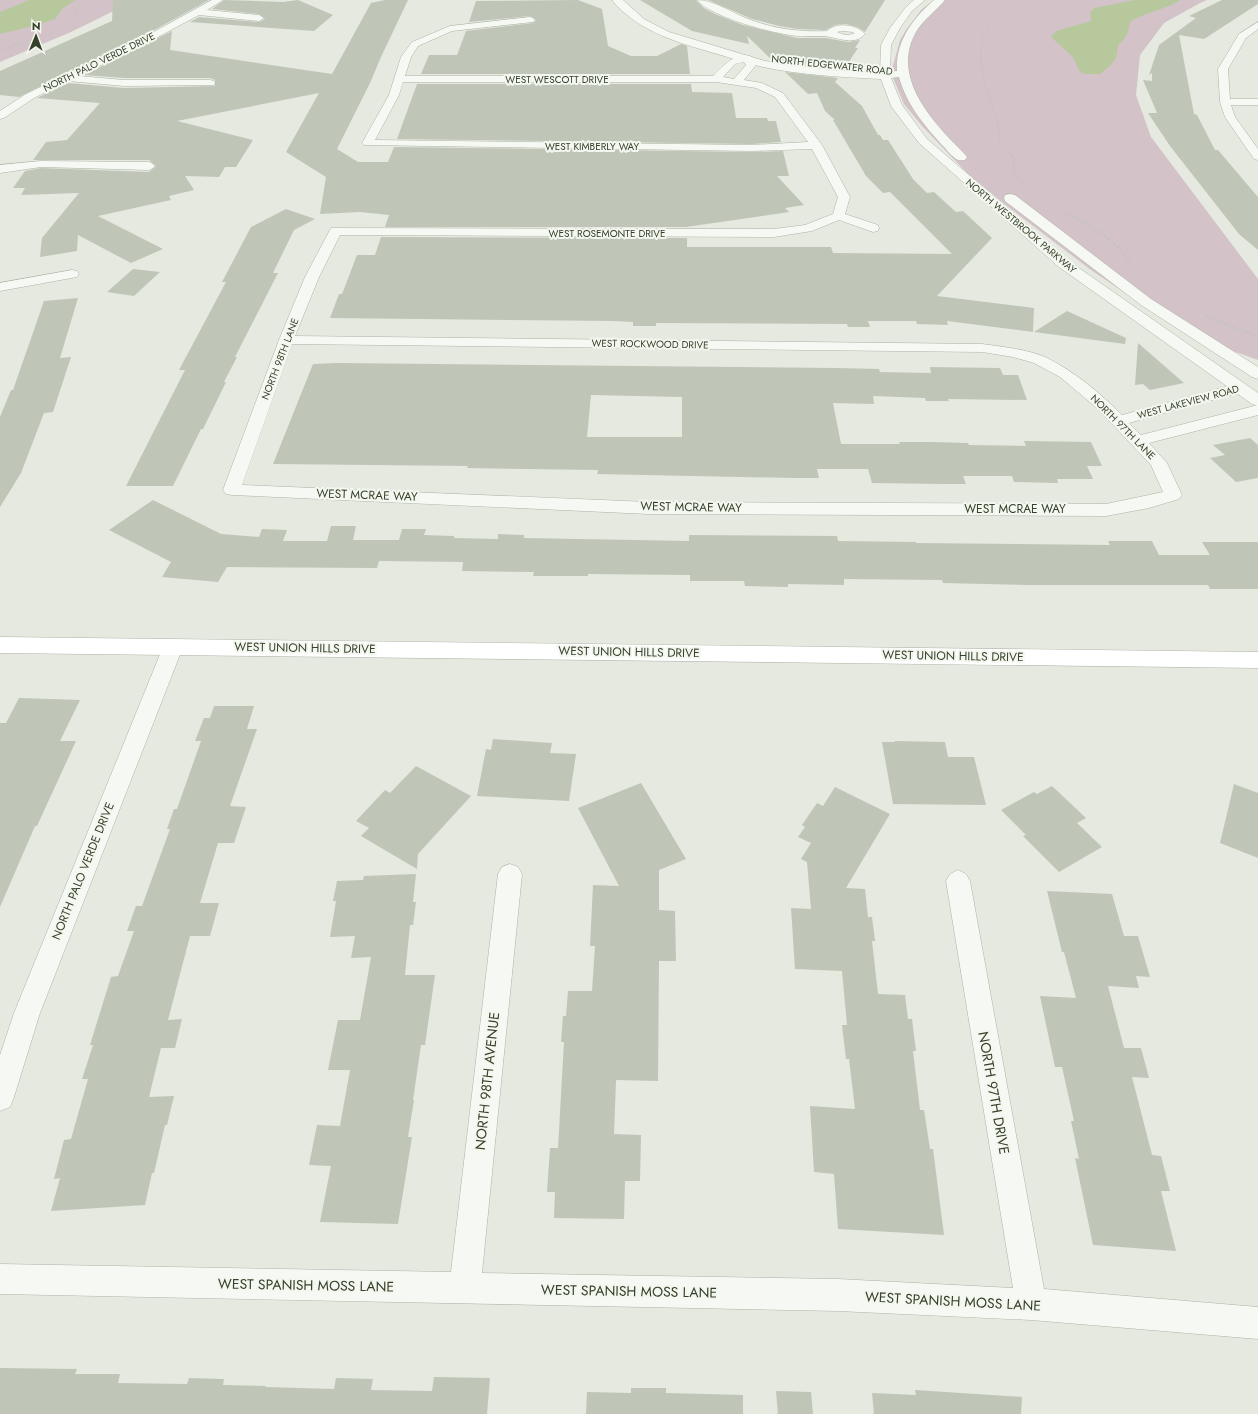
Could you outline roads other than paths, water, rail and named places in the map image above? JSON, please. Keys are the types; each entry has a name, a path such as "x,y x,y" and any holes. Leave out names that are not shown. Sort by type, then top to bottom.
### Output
{"main road":[{"name":"WEST UNION HILLS DRIVE","path":"0,645 1258,660"}],"street":[{"name":"NORTH PALO VERDE DRIVE","path":"0,116 30,96 64,78 153,36 219,0"},
{"name":"NORTH EDGEWATER ROAD","path":"617,0 641,21 666,34 695,44 775,66 809,71 903,74"},
{"path":"701,0 721,12 751,24 817,35 832,34"},
{"name":"NORTH WESTBROOK PARKWAY","path":"920,0 909,9 895,28 886,45 885,73 895,102 908,123 923,141 1064,264 1258,400"},
{"name":"NORTH WESTBROOK PARKWAY","path":"940,0 928,10 912,30 903,57 903,74 911,93 920,108 944,142 973,167"},
{"path":"199,12 259,18"},
{"path":"398,79 406,57 415,44 450,29 487,23 530,20"},
{"path":"439,25 450,29"},
{"path":"1258,25 1242,36 1223,69 1225,102 1230,117 1258,157"},
{"path":"1242,36 1258,38"},
{"path":"716,79 732,62 747,58 751,66 737,82"},
{"path":"64,78 124,83 210,83"},
{"name":"WEST WESCOTT DRIVE","path":"398,79 716,79"},
{"name":"WEST KIMBERLY WAY","path":"398,79 394,95 368,144 752,148 816,145"},
{"path":"716,79 758,85 779,95 816,145 844,197 838,216 874,228"},
{"path":"1225,102 1258,102"},
{"path":"0,169 41,164 149,166"},
{"name":"NORTH WESTBROOK PARKWAY","path":"997,188 1081,254 1146,302 1258,374"},
{"name":"WEST ROSEMONTE DRIVE","path":"336,231 774,233 800,230 822,224 838,216"},
{"name":"NORTH 98TH LANE","path":"232,490 286,340 312,277 336,231"},
{"path":"0,287 72,274"},
{"name":"WEST ROCKWOOD DRIVE","path":"286,340 982,348 1014,353"},
{"name":"NORTH 97TH LANE","path":"1014,353 1039,360 1065,374 1104,406 1159,463 1173,495 1149,502"},
{"name":"WEST LAKEVIEW ROAD","path":"1118,421 1240,388 1258,385"},
{"path":"1138,441 1258,410"},
{"name":"WEST MCRAE WAY","path":"232,490 649,508 1106,510 1149,502"},
{"name":"NORTH PALO VERDE DRIVE","path":"0,1097 27,1012 173,647"},
{"name":"NORTH 98TH AVENUE","path":"465,1288 510,874"},
{"name":"NORTH 97TH DRIVE","path":"958,881 1031,1304"},
{"name":"WEST SPANISH MOSS LANE","path":"0,1279 838,1295 1031,1304 1258,1323"}]}
